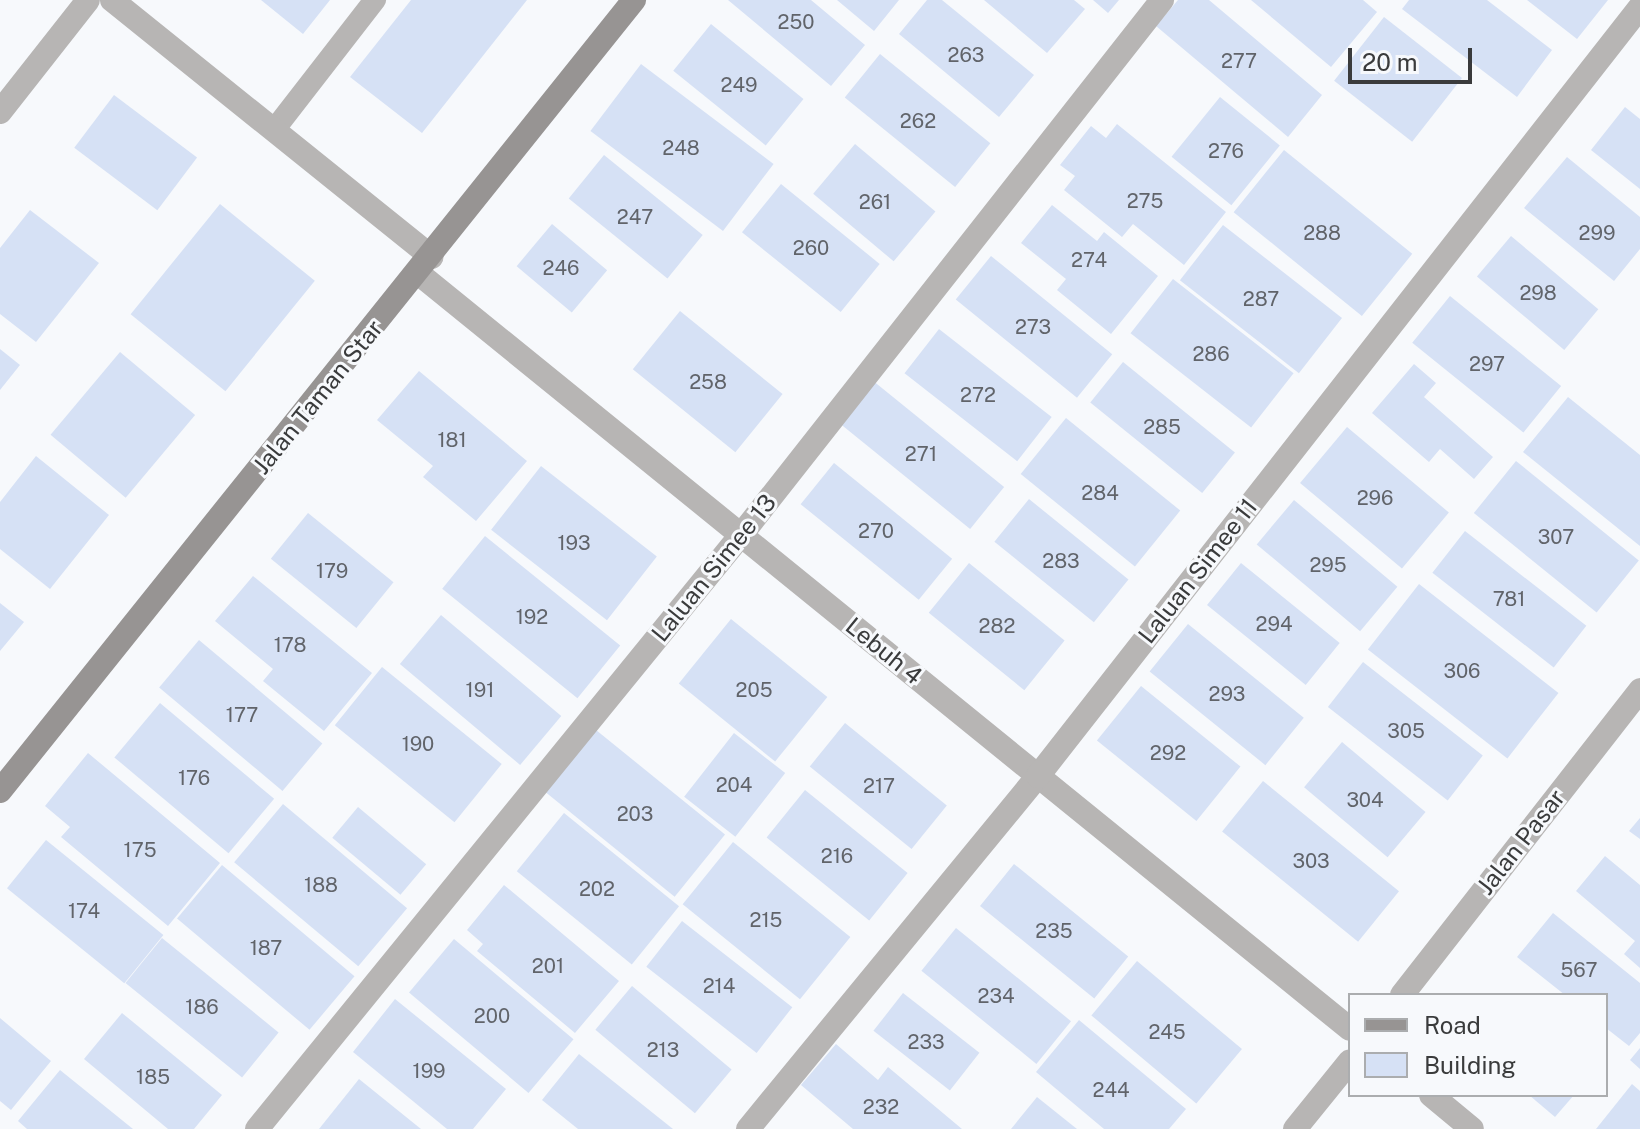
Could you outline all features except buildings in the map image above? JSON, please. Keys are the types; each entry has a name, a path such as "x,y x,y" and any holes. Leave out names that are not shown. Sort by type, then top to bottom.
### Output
{"street":[{"path":"0,112 88,0"},
{"name":"Lebuh 4","path":"112,0 274,130 425,265 741,535 1348,1027"},
{"name":"Jalan Taman Star","path":"0,791 425,265 634,0"},
{"name":"Laluan Simee 13","path":"257,1129 741,535 1162,0"},
{"name":"Laluan Simee 11","path":"748,1129 1038,776 1640,7"},
{"name":"Jalan Pasar","path":"1404,993 1640,690"},
{"path":"1295,1129 1348,1063"},
{"path":"1433,1097 1472,1129"}],"lane":[{"path":"274,130 375,0"}]}
